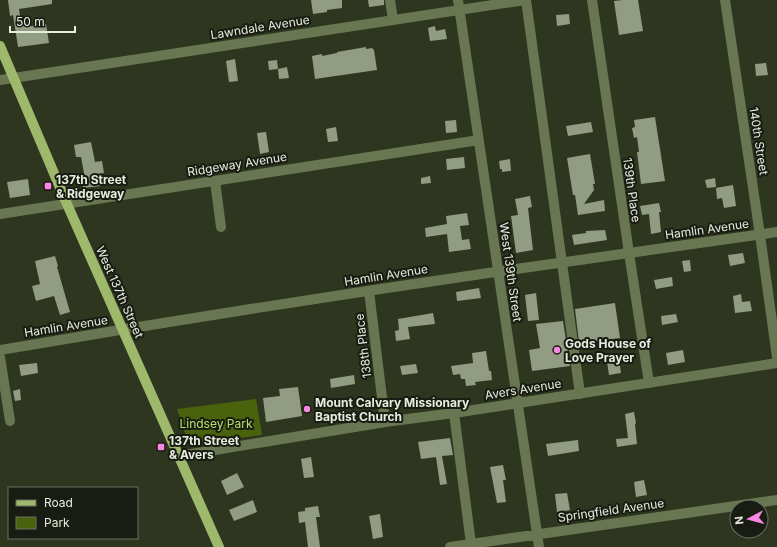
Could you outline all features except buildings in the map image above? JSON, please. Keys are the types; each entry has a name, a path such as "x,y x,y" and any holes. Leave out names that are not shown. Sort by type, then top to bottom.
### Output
{"main road":[{"name":"West 137th Street","path":"0,46 67,204 220,547"}],"street":[{"path":"390,0 393,20"},
{"path":"525,0 580,394"},
{"name":"Lawndale Avenue","path":"0,80 393,20 459,5 525,0"},
{"name":"139th Place","path":"592,0 649,383"},
{"name":"140th Street","path":"725,0 777,357"},
{"name":"West 139th Street","path":"459,5 539,547"},
{"name":"Ridgeway Avenue","path":"0,214 479,140"},
{"path":"215,181 221,227"},
{"name":"Hamlin Avenue","path":"0,350 122,329 369,291 777,232"},
{"name":"138th Place","path":"369,291 385,422"},
{"path":"0,357 10,420"},
{"name":"Avers Avenue","path":"179,456 385,422 454,413 777,363"},
{"path":"454,413 471,544"},
{"name":"Springfield Avenue","path":"450,547 777,500"}],"green space":[{"name":"Lindsey Park","path":"256,399 262,435 189,445 177,409"}],"place":[{"name":"137th Street & Ridgeway","path":"48,186"},
{"name":"Gods House of Love Prayer","path":"557,350"},
{"name":"Mount Calvary Missionary Baptist Church","path":"307,409"},
{"name":"137th Street & Avers","path":"161,447"}]}
